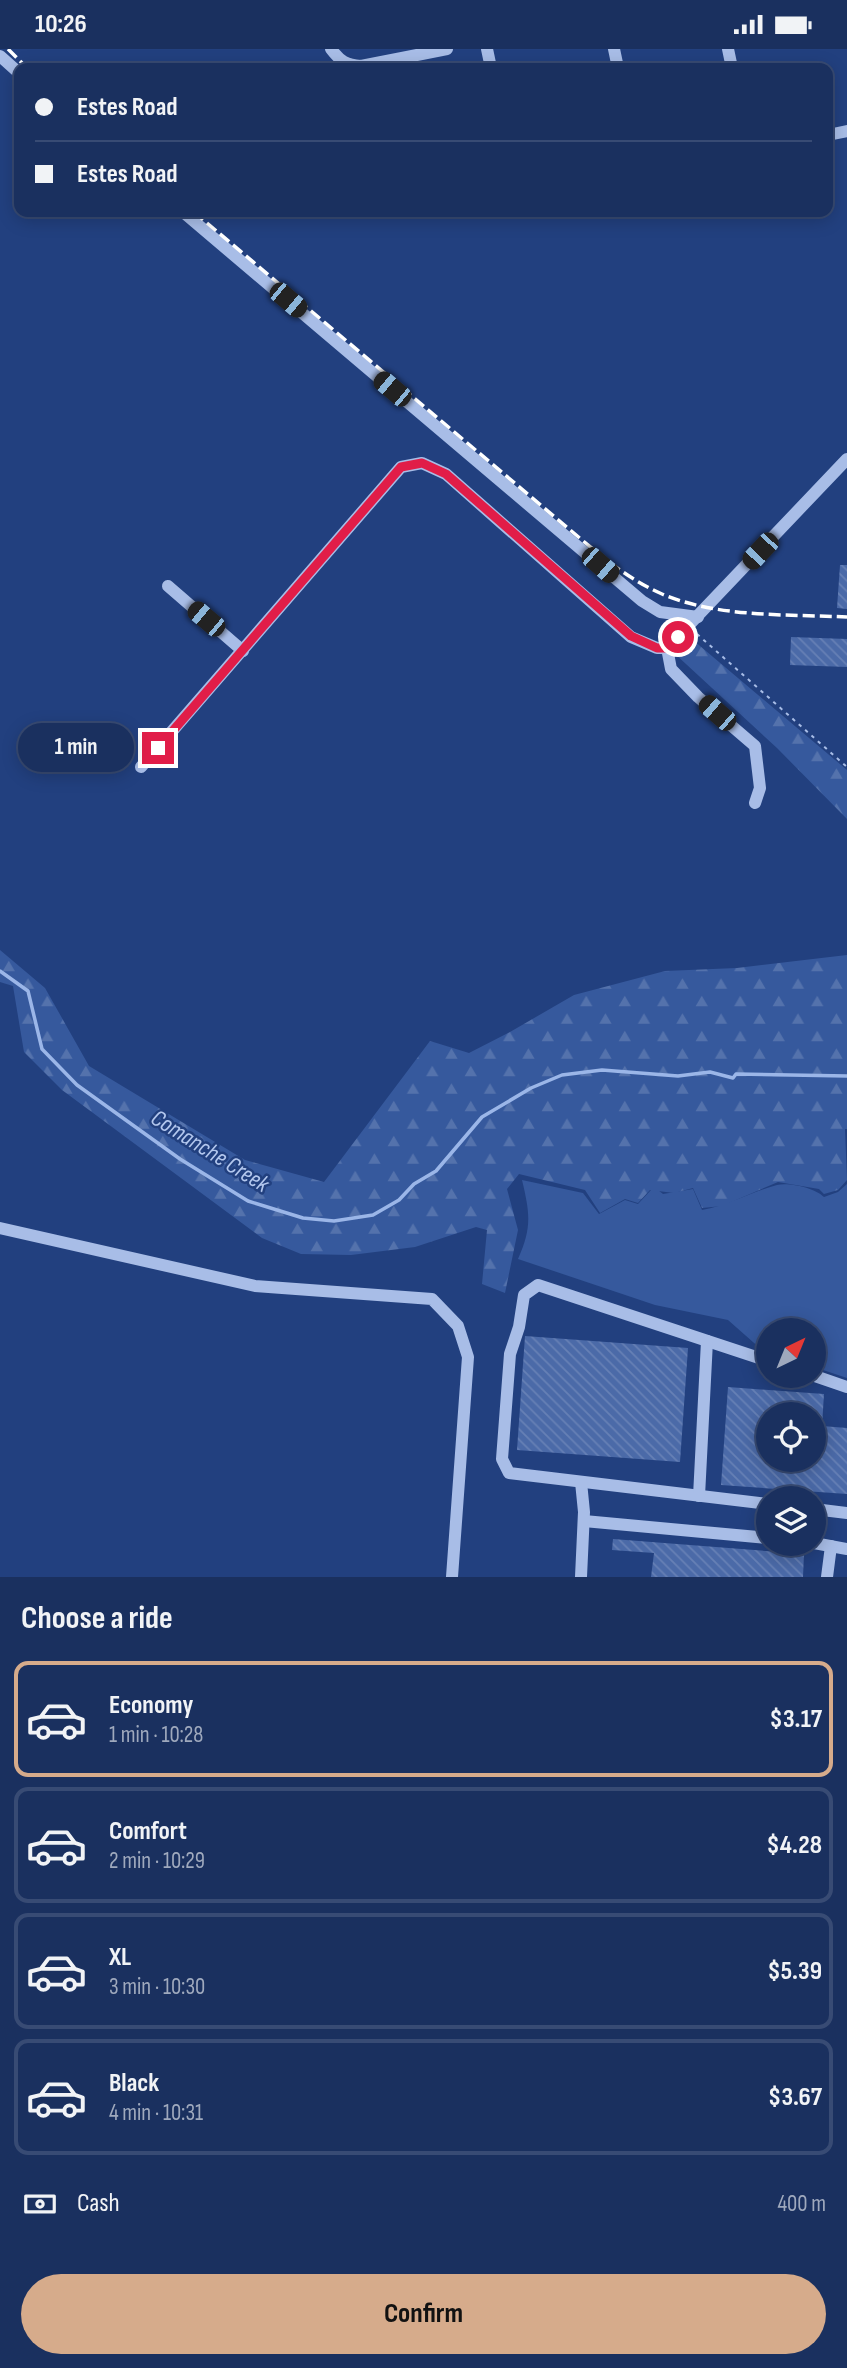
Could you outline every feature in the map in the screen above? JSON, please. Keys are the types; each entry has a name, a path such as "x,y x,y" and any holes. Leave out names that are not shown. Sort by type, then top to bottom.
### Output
{"street":[{"path":"331,49 344,63"},
{"path":"377,63 447,49"},
{"path":"0,56 14,69"},
{"path":"189,217 642,601 660,612 698,617"},
{"path":"141,767 401,467 422,463 446,474 631,636 657,648 667,648 847,459"},
{"path":"168,586 243,651"},
{"path":"667,648 671,669 698,697 755,747 760,788 755,803"},
{"path":"0,1228 255,1286 432,1299 458,1326 468,1357 452,1577"},
{"path":"756,1357 538,1285 524,1295 519,1327 510,1354 502,1459 509,1473 756,1503"},
{"path":"699,1496 707,1341"},
{"path":"826,1380 847,1387"},
{"path":"581,1482 584,1521 581,1577"},
{"path":"826,1510 847,1513"},
{"path":"584,1521 756,1537"},
{"path":"826,1545 847,1549"},
{"path":"827,1577 831,1546"}],"path":[{"path":"688,627 847,767"}],"green space":[{"path":"687,635 847,770 847,819 777,748 673,652"},
{"path":"0,950 45,988 89,1066 245,1160 324,1182 430,1041 469,1053 574,995 665,971 737,968 847,955 847,1180 838,1190 824,1194 819,1189 778,1182 722,1206 702,1208 693,1188 674,1193 650,1190 638,1203 625,1199 600,1213 585,1190 519,1174 507,1189 518,1230 505,1293 482,1284 487,1230 476,1227 415,1247 351,1255 301,1254 262,1238 62,1090 24,1052 13,986 0,982"},
{"path":"522,1180 583,1193 599,1214 625,1200 638,1204 651,1190 658,1190 663,1194 693,1189 702,1210 777,1185 802,1187 824,1197 838,1192 847,1184 847,1378 826,1371 826,1318 756,1318 756,1345 728,1320 655,1305 518,1259 528,1229 527,1202"}],"building":[{"path":"840,565 847,565 847,609 837,608"},
{"path":"791,637 847,639 847,667 790,665"},
{"path":"525,1336 688,1348 680,1462 517,1450"},
{"path":"728,1387 824,1394 824,1402 756,1402 756,1472 826,1472 826,1426 847,1428 847,1494 826,1492 826,1486 756,1488 721,1485"},
{"path":"613,1539 756,1550 756,1556 804,1556 803,1577 651,1577 654,1553 612,1550"}],"waterway":[{"name":"Comanche Creek","path":"0,971 28,991 42,1049 77,1085 180,1159 248,1201 303,1218 334,1221 373,1215 399,1200 414,1184 436,1171 482,1117 531,1088 562,1075 602,1070 678,1076 710,1072 733,1078 736,1074 847,1076"}],"railway":[{"path":"8,49 22,63"},
{"path":"200,217 582,540 630,577 662,594 706,607 753,613 847,617"}],"route":[{"path":"158,748 401,467 422,463 446,474 631,636 657,648 667,648 678,637"}]}
